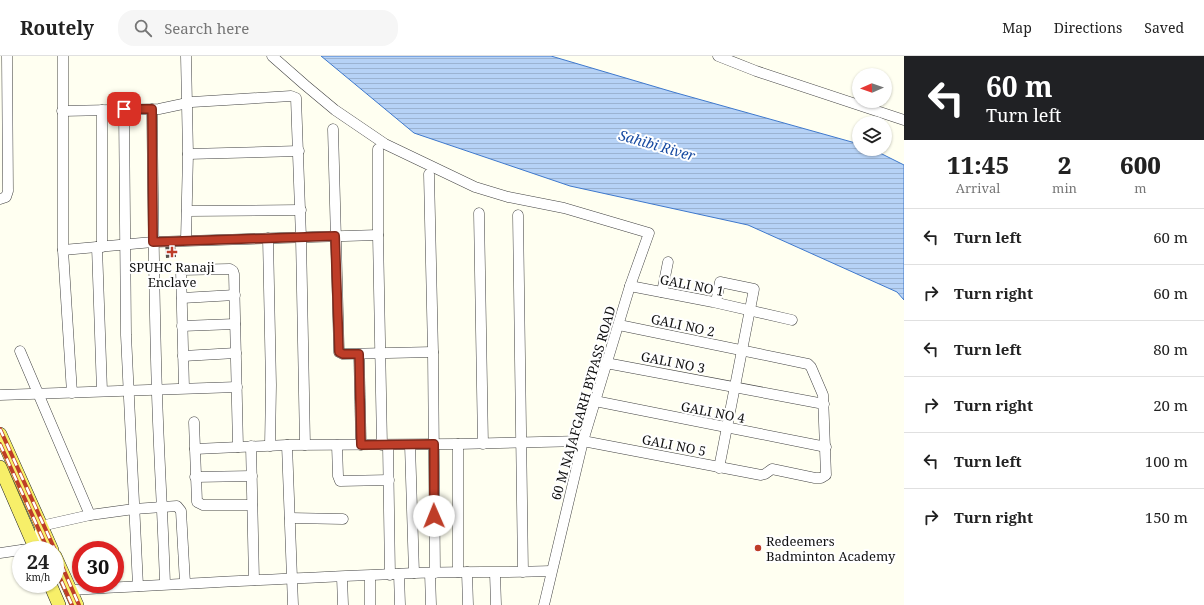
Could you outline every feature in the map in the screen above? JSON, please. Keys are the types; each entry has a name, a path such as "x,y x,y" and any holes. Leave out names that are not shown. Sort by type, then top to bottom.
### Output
{"main road":[{"path":"0,434 48,541"},
{"path":"0,467 32,541"},
{"path":"64,576 77,605"},
{"path":"54,593 59,605"}],"street":[{"path":"0,199 6,197 8,191 3,87 7,56"},
{"path":"62,56 63,250 72,393"},
{"path":"186,56 188,154 186,240"},
{"name":"60 M NAJAFGARH BYPASS ROAD","path":"272,56 335,110 385,144 444,173 475,187 508,197 564,208 649,233 630,286 583,441 544,605"},
{"path":"718,56 756,71 904,120"},
{"path":"62,111 152,109 187,103 296,98 299,151 305,445"},
{"path":"124,109 128,390 138,586"},
{"path":"152,109 153,242 157,389 165,584"},
{"path":"102,110 99,247 102,391"},
{"path":"333,129 339,352 343,354 433,352"},
{"path":"378,149 380,354 385,445 389,480 395,574 400,605"},
{"path":"188,154 299,151"},
{"path":"429,174 434,444 432,573 430,605"},
{"path":"187,211 300,210"},
{"path":"479,213 483,444"},
{"path":"518,215 523,572"},
{"path":"63,250 186,240 378,235"},
{"path":"268,238 271,385 270,446"},
{"name":"GALI NO 1","path":"662,292 668,262"},
{"path":"184,388 181,270 230,269 234,274 235,295 238,447"},
{"path":"716,302 720,282 754,289 719,468"},
{"name":"GALI NO 1","path":"630,286 716,302 792,320"},
{"path":"182,298 235,295"},
{"path":"182,326 236,324"},
{"name":"GALI NO 2","path":"619,325 808,364 822,392 824,404"},
{"path":"20,351 90,515"},
{"path":"183,356 236,352"},
{"path":"359,354 361,445"},
{"name":"GALI NO 3","path":"606,363 824,404"},
{"path":"0,395 237,387"},
{"name":"GALI NO 4","path":"595,401 826,447"},
{"path":"824,404 826,447"},
{"path":"194,422 196,499 201,505"},
{"name":"GALI NO 5","path":"195,449 287,445 410,445 583,441 761,475 774,469 815,478 824,477 826,475 826,447"},
{"path":"458,444 463,572 468,605"},
{"path":"287,445 293,605"},
{"path":"337,445 338,476 340,481 389,480"},
{"path":"410,445 414,573"},
{"path":"251,446 254,580"},
{"path":"195,476 252,476"},
{"path":"38,541 41,526 90,515 134,509 176,506 252,505"},
{"path":"176,506 180,508 181,511 185,583"},
{"path":"290,518 343,519"},
{"path":"0,553 12,551"},
{"path":"70,590 185,583 414,573 551,571"},
{"path":"495,573 496,605"},
{"path":"370,576 370,605"},
{"path":"342,577 343,605"}],"water":[{"name":"Sahibi River","path":"321,56 551,56 852,142 852,156 886,156 904,165 904,300 897,292 748,225 570,186 414,133"}],"building":[{"path":"165,242 175,242 176,257 166,258"}],"railway":[{"path":"0,429 51,541"},
{"path":"0,444 44,541"},
{"path":"64,571 79,605"},
{"path":"64,587 72,605"}],"place":[{"name":"SPUHC Ranaji Enclave","path":"172,252"},
{"name":"Redeemers Badminton Academy","path":"758,548"}],"route":[{"path":"124,109 152,109 153,242 335,236 339,352 340,354 359,354 361,445 434,444 434,516"}]}
